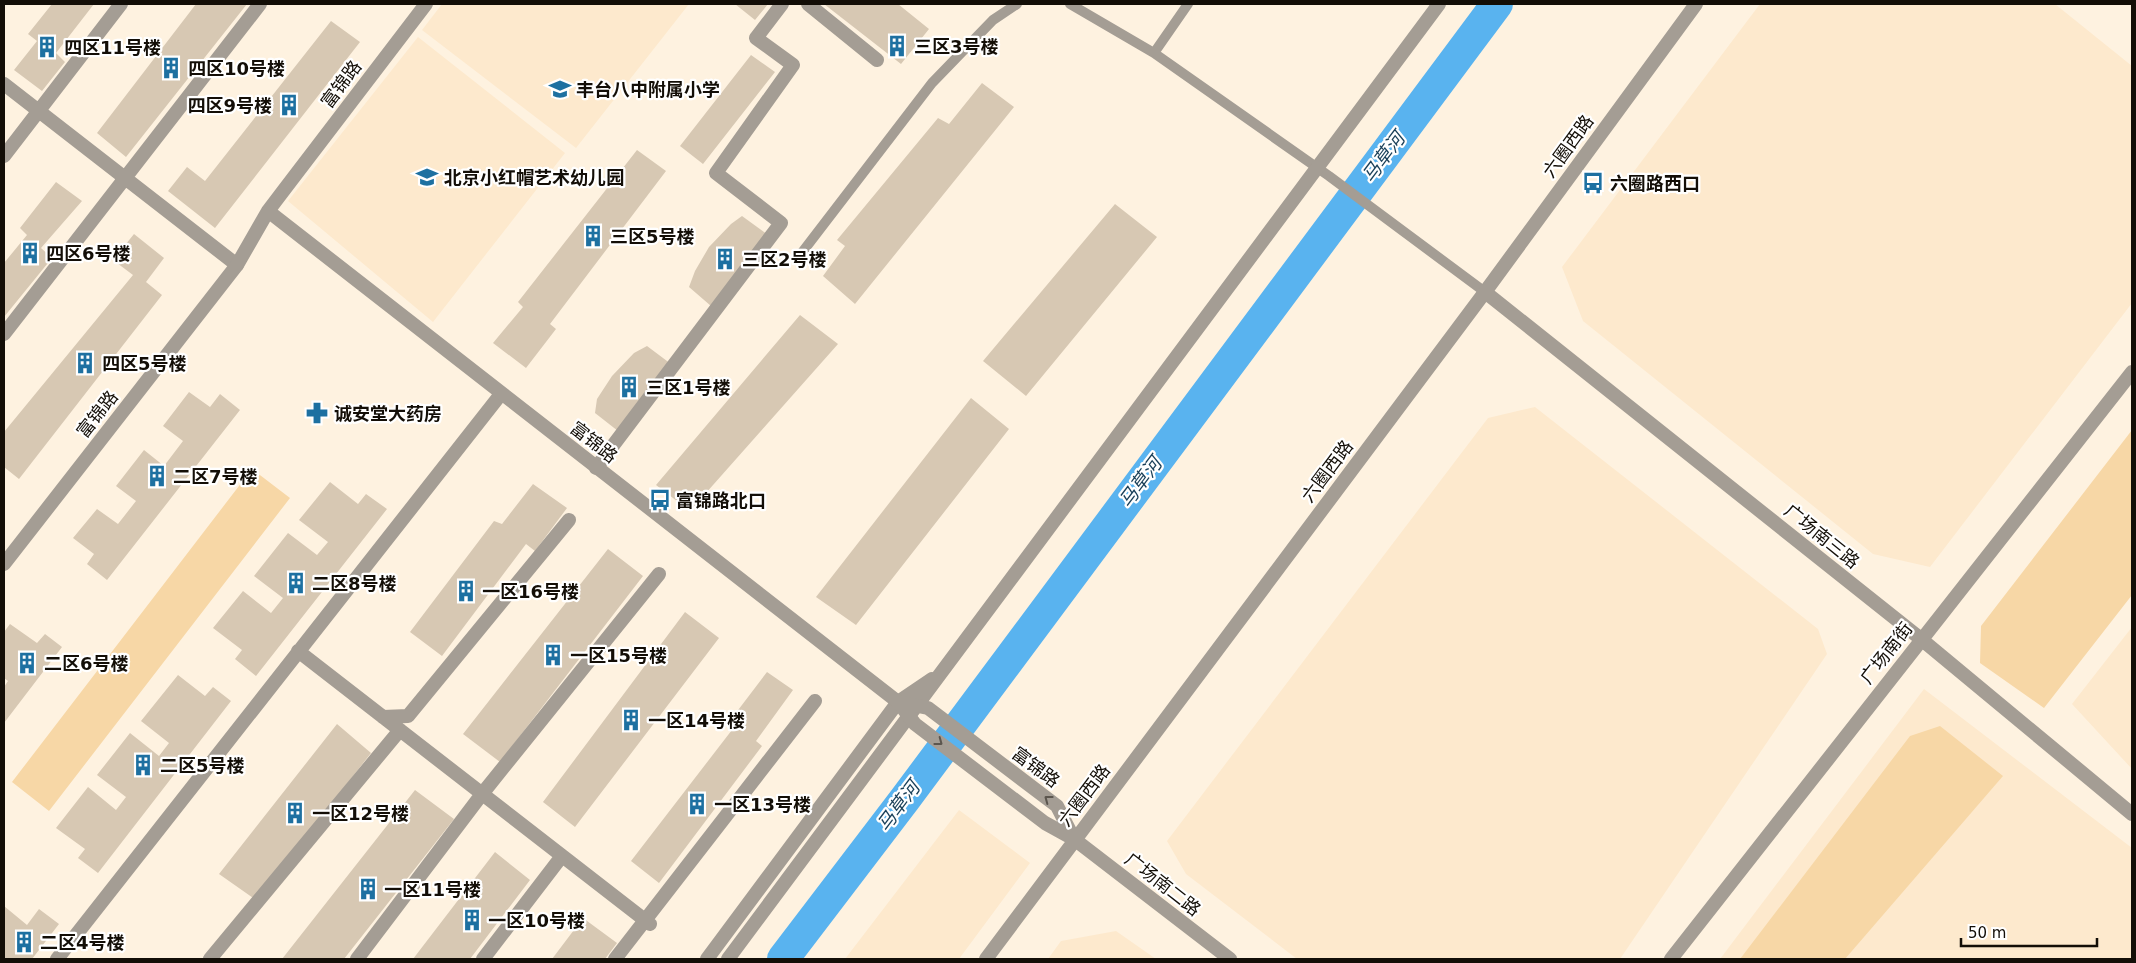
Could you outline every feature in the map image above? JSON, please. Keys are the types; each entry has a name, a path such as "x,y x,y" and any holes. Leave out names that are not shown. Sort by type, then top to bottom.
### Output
{"street":[{"path":"4,156 40,112 121,4"},
{"path":"4,334 127,178 260,4"},
{"name":"富锦路","path":"4,564 237,265 268,211 426,4"},
{"path":"596,468 781,223 716,173 793,65 756,38 782,4"},
{"path":"808,4 877,60"},
{"path":"728,959 917,714 940,673 1438,4"},
{"name":"六圈西路","path":"986,959 1485,292 1696,4"},
{"path":"4,84 237,265"},
{"name":"富锦路","path":"268,211 898,702 975,744 1058,806 1074,839"},
{"name":"广场南三路","path":"1485,292 1921,639 2132,814"},
{"name":"广场南街","path":"1671,959 2132,372"},
{"path":"57,959 501,394"},
{"path":"383,717 408,716 569,520"},
{"path":"357,959 482,794 659,574"},
{"path":"298,651 647,922"},
{"path":"707,959 898,702 940,673"},
{"path":"614,959 647,922 815,701"},
{"name":"富锦路","path":"917,714 963,760 1045,823 1074,839"},
{"path":"210,959 400,730"},
{"name":"广场南二路","path":"1074,839 1230,959"},
{"path":"483,959 562,856"}],"lane":[{"path":"797,259 932,83 993,20 1017,4"},
{"path":"1070,4 1154,53 1378,211 1485,292"},
{"path":"1154,53 1188,4"}],"shaded area":[{"name":"丰台八中附属小学","path":"442,4 689,4 576,148 422,30"},
{"path":"1760,4 2055,4 2132,66 2132,303 1930,567 1873,554 1583,321 1562,267"},
{"name":"北京小红帽艺术幼儿园","path":"418,37 565,153 433,322 288,201"},
{"path":"1535,407 1818,629 1827,654 1620,959 1297,959 1186,874 1167,841 1488,418"},
{"path":"2132,430 2132,595 2044,708 1980,663 1981,626"},
{"path":"252,469 290,498 49,811 12,782"},
{"path":"2132,627 2132,769 2072,704"},
{"path":"1924,689 2132,848 2132,959 1720,959"},
{"path":"1940,726 2003,776 1845,959 1740,959 1910,736"},
{"path":"959,810 1030,863 959,959 845,959"},
{"path":"1116,931 1156,959 1048,959 1061,941"}],"building":[{"name":"四区11号楼","path":"52,4 94,4 56,53 65,62 42,91 14,70 37,41 28,34"},
{"name":"四区10号楼","path":"196,4 247,4 126,157 97,133"},
{"path":"735,4 768,4 755,20"},
{"name":"三区3号楼","path":"824,4 898,4 929,29 901,64"},
{"name":"四区9号楼","path":"331,21 360,42 215,228 168,191 187,167 205,181"},
{"path":"751,55 775,72 703,164 680,146"},
{"path":"982,83 1014,107 855,304 823,276 845,246 837,240 938,118 949,124"},
{"name":"三区5号楼","path":"637,150 666,171 550,324 556,329 526,368 493,343 523,307 518,302"},
{"name":"四区6号楼","path":"56,182 82,201 41,248 52,258 4,317 4,263 27,235 20,228"},
{"path":"1115,204 1157,237 1026,396 983,361"},
{"name":"三区2号楼","path":"742,216 768,235 711,306 689,287 695,271 709,247 731,224"},
{"name":"四区5号楼","path":"134,234 164,258 146,282 162,295 19,479 4,467 4,432 133,275 113,260"},
{"path":"800,315 838,344 690,511 656,485"},
{"name":"三区1号楼","path":"647,346 671,364 618,431 595,413 597,399 612,376 634,353"},
{"name":"二区7号楼","path":"189,392 210,407 220,394 240,410 107,580 87,564 94,554 73,538 97,509 118,524 136,501 116,486 144,450 164,466 183,441 163,426"},
{"path":"971,398 1009,429 856,625 816,597"},
{"name":"二区8号楼","path":"330,482 358,504 366,494 387,509 256,676 235,659 242,650 213,628 243,591 271,613 283,598 254,576 288,533 317,555 328,542 299,520"},
{"name":"一区16号楼","path":"533,484 567,508 535,551 526,544 442,656 410,632 494,521 502,524"},
{"name":"一区15号楼","path":"608,549 643,576 500,762 463,734"},
{"name":"一区14号楼","path":"685,612 719,638 575,827 543,802"},
{"name":"二区6号楼","path":"10,624 37,643 45,634 62,647 4,723 4,687 8,681 4,678 4,632"},
{"name":"一区13号楼","path":"767,672 793,690 756,741 762,746 659,883 631,861 735,726 729,722"},
{"name":"二区5号楼","path":"178,675 205,696 213,687 231,701 98,873 78,858 85,849 56,828 88,787 116,810 126,797 97,775 130,733 159,756 169,743 141,721"},
{"name":"一区12号楼","path":"337,724 371,753 256,900 219,874"},
{"name":"一区11号楼","path":"415,790 454,819 344,959 282,959"},
{"name":"一区10号楼","path":"495,852 530,880 470,959 413,959"},
{"name":"二区4号楼","path":"4,906 27,925 39,909 59,924 32,959 4,959"},
{"path":"583,918 617,943 605,959 552,959"}],"waterway":[{"name":"马草河","path":"783,959 905,799 1497,4"}],"place":[{"name":"三区3号楼","path":"897,46"},
{"name":"四区11号楼","path":"47,47"},
{"name":"四区10号楼","path":"171,68"},
{"name":"丰台八中附属小学","path":"560,89"},
{"name":"四区9号楼","path":"289,105"},
{"name":"北京小红帽艺术幼儿园","path":"427,177"},
{"name":"六圈路西口","path":"1593,183"},
{"name":"三区5号楼","path":"593,236"},
{"name":"四区6号楼","path":"30,253"},
{"name":"三区2号楼","path":"725,259"},
{"name":"四区5号楼","path":"85,363"},
{"name":"三区1号楼","path":"629,387"},
{"name":"诚安堂大药房","path":"317,413"},
{"name":"二区7号楼","path":"157,476"},
{"name":"富锦路北口","path":"660,500"},
{"name":"二区8号楼","path":"296,583"},
{"name":"一区16号楼","path":"466,591"},
{"name":"一区15号楼","path":"553,655"},
{"name":"二区6号楼","path":"27,663"},
{"name":"一区14号楼","path":"631,720"},
{"name":"二区5号楼","path":"143,765"},
{"name":"一区13号楼","path":"697,804"},
{"name":"一区12号楼","path":"295,813"},
{"name":"一区11号楼","path":"368,889"},
{"name":"一区10号楼","path":"472,920"},
{"name":"二区4号楼","path":"24,942"}]}
